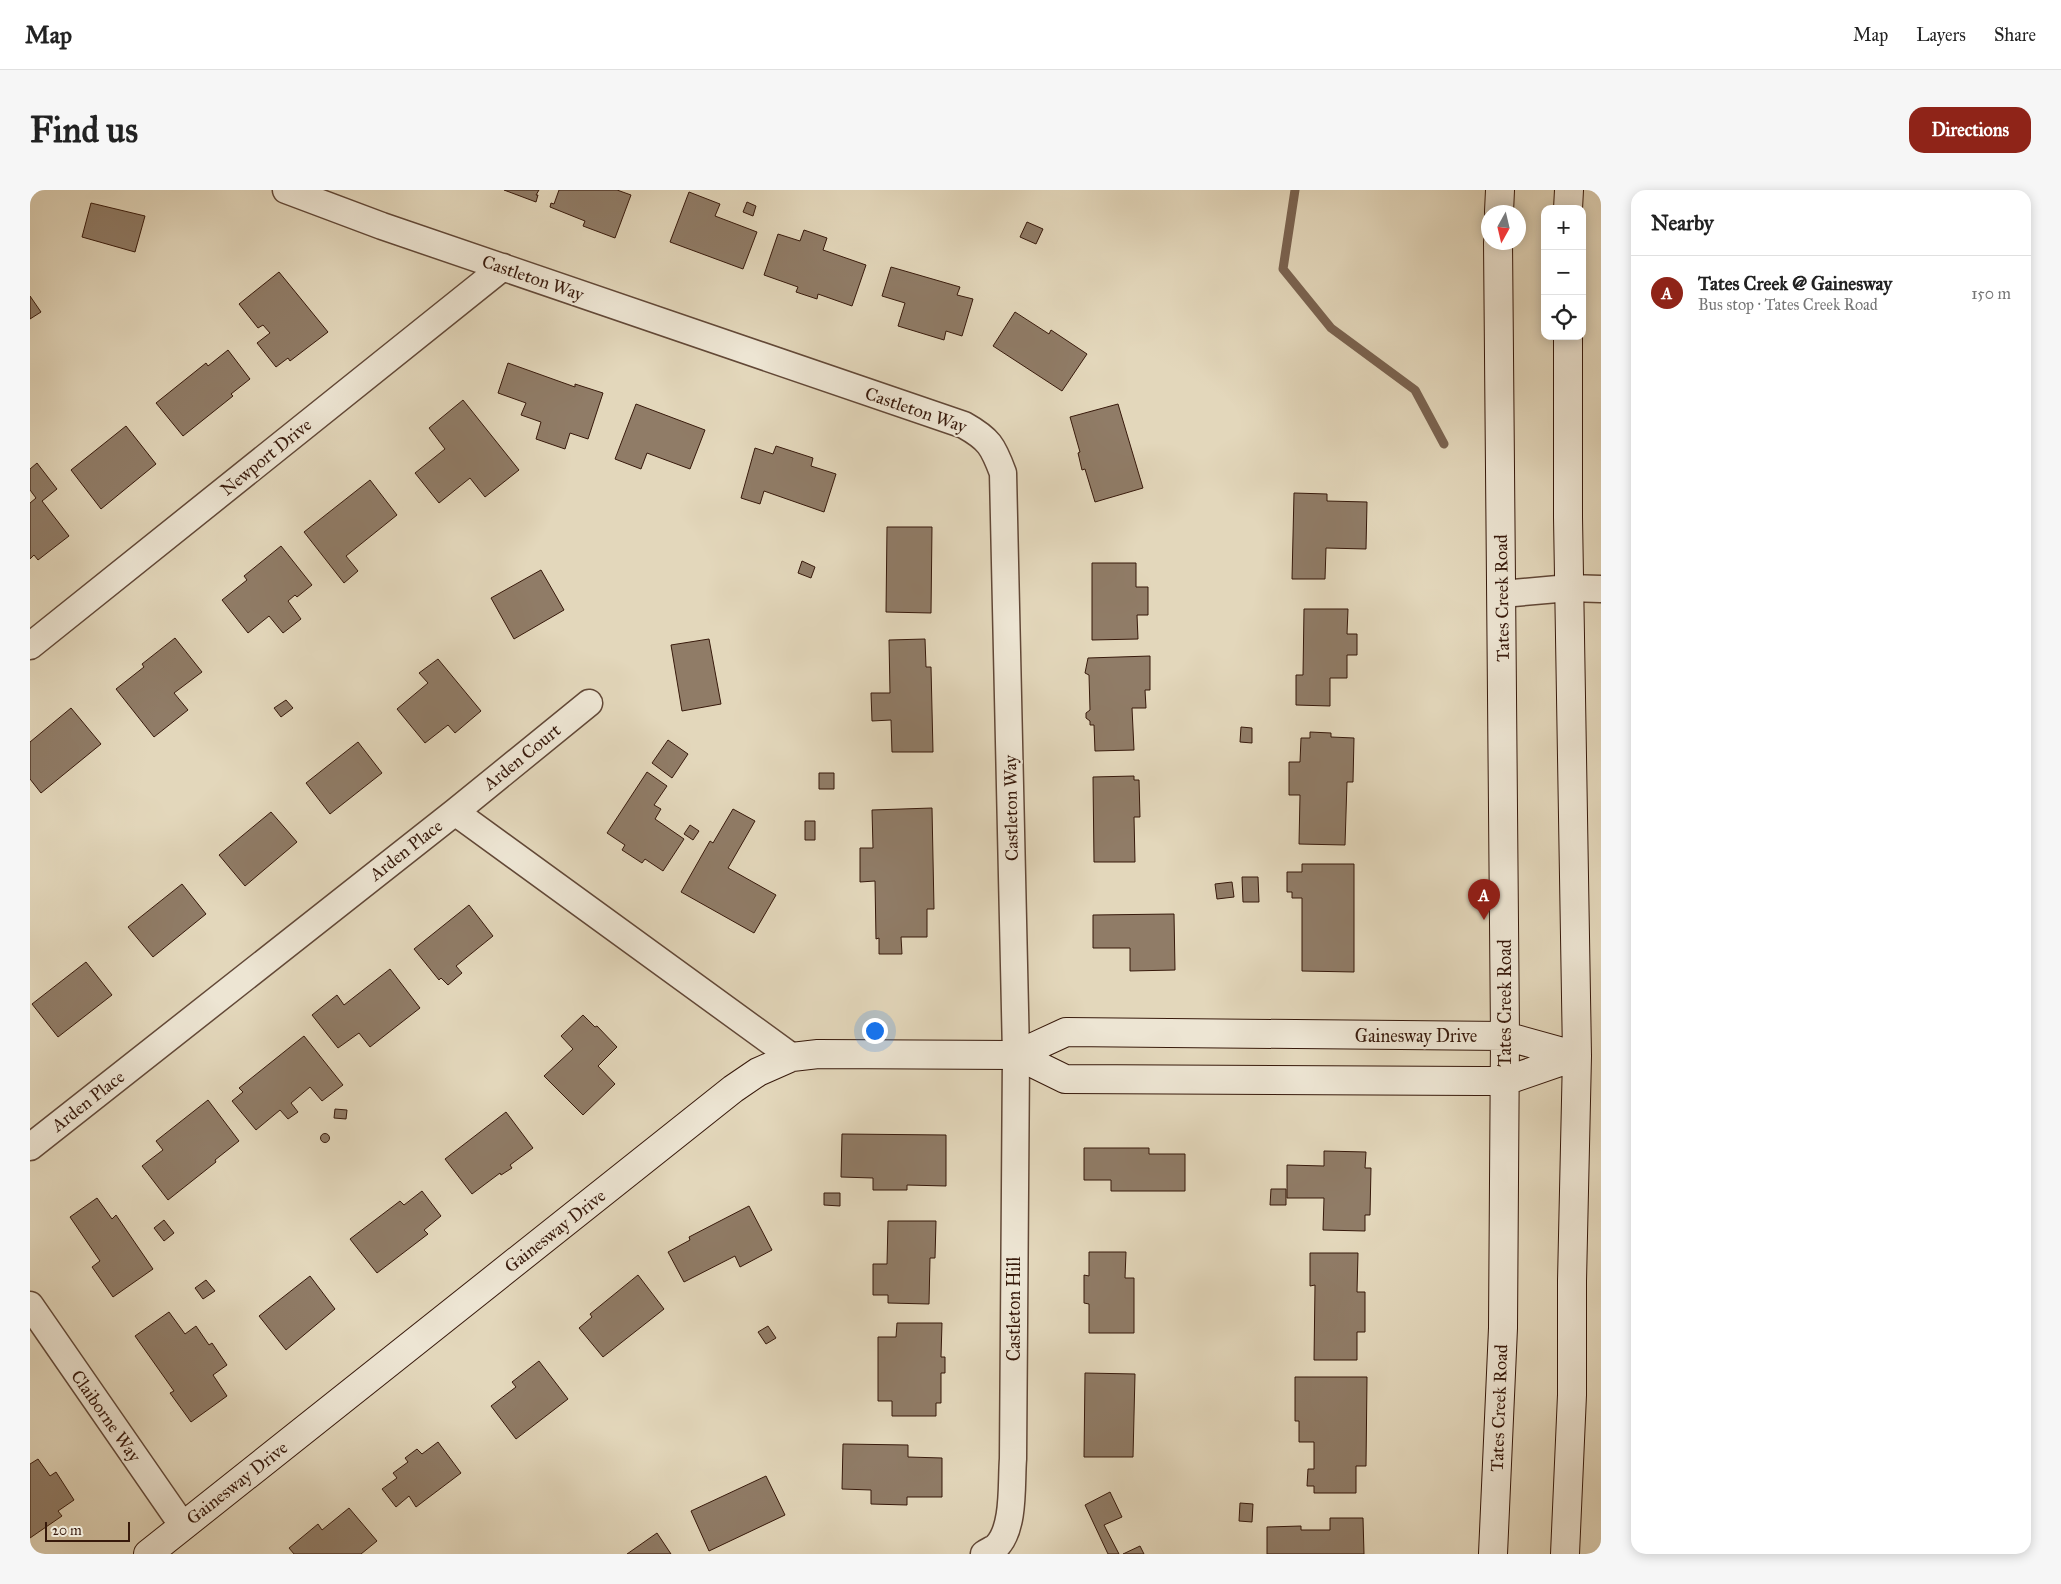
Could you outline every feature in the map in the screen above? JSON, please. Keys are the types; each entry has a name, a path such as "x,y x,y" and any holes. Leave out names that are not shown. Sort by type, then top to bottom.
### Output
{"main road":[{"path":"1499,205 1500,190"},
{"path":"1568,205 1569,190"},
{"name":"Tates Creek Road","path":"1493,1554 1503,1328 1505,1081 1498,250"},
{"path":"1565,1554 1572,1395 1572,1281 1577,1056 1569,588 1568,340"},
{"name":"Gainesway Drive","path":"148,1554 733,1089 758,1072 792,1057 818,1054 1016,1054 1066,1032 1505,1036 1577,1056"},
{"name":"Gainesway Drive","path":"1016,1054 1065,1078 1505,1081 1577,1056"}],"street":[{"name":"Castleton Way","path":"286,190 382,226 964,425 981,435 994,449 1003,473 1016,1054"},
{"name":"Newport Drive","path":"30,646 503,267"},
{"path":"1502,594 1569,588 1601,589"},
{"name":"Arden Court","path":"455,812 589,703"},
{"name":"Arden Place","path":"30,1147 455,812 792,1057"},
{"name":"Castleton Hill","path":"984,1554 996,1547 1004,1536 1010,1514 1013,1458 1016,1054"},
{"name":"Claiborne Way","path":"30,1305 183,1526"}],"building":[{"path":"504,190 539,190 536,195 538,195 536,202"},
{"path":"559,190 617,190 631,195 615,238 583,226 585,221 550,207 551,203 554,204"},
{"path":"689,192 720,204 715,216 757,232 743,269 670,242"},
{"path":"747,202 756,206 753,216 743,212"},
{"path":"91,203 145,216 135,252 82,237"},
{"path":"1027,222 1043,229 1036,244 1020,237"},
{"path":"804,230 827,238 823,250 866,265 852,306 818,294 817,299 796,292 798,287 764,275 778,234 800,241"},
{"path":"891,267 960,287 957,295 973,299 962,336 946,331 944,340 898,326 905,303 882,296"},
{"path":"279,272 328,332 290,361 288,358 276,367 257,343 270,333 263,325 258,328 239,304"},
{"path":"30,296 41,312 30,319"},
{"path":"1015,312 1049,334 1051,330 1087,354 1062,391 993,346"},
{"path":"228,350 250,379 231,394 233,396 183,436 156,403 206,363 208,366"},
{"path":"508,363 575,387 575,384 603,393 588,439 570,433 565,449 536,439 541,422 521,415 526,403 498,393"},
{"path":"463,400 519,470 485,497 470,478 439,503 415,473 445,449 429,428"},
{"path":"636,404 705,430 690,469 647,453 641,469 615,459"},
{"path":"1118,404 1143,488 1095,502 1085,469 1082,470 1078,453 1080,452 1070,417"},
{"path":"126,426 156,464 101,509 71,470"},
{"path":"776,446 813,458 811,466 836,474 824,512 764,491 760,504 741,498 755,448 773,454"},
{"path":"37,463 57,489 42,501 69,536 38,560 34,555 30,559 30,503 36,498 30,490 30,469"},
{"path":"370,480 397,515 346,556 358,571 344,583 304,532"},
{"path":"1294,493 1327,494 1327,501 1367,502 1366,549 1326,548 1325,579 1292,579"},
{"path":"887,527 932,527 931,613 886,612"},
{"path":"281,546 312,585 297,597 295,595 288,601 301,619 283,633 269,616 248,633 222,600 247,580 244,576"},
{"path":"802,561 815,567 811,578 798,573"},
{"path":"1092,563 1136,563 1136,587 1148,587 1148,615 1137,615 1138,639 1092,640"},
{"path":"541,570 564,610 514,639 491,598"},
{"path":"1304,609 1348,609 1347,634 1357,634 1357,655 1347,655 1347,678 1330,678 1330,706 1296,705 1296,675 1303,675"},
{"path":"175,638 202,672 174,693 188,710 154,737 116,689 144,667 142,664"},
{"path":"709,639 721,704 682,711 671,645"},
{"path":"925,639 926,667 931,667 933,752 892,752 891,720 872,721 871,693 890,693 889,640"},
{"path":"1150,656 1150,690 1145,690 1146,708 1132,708 1134,750 1095,751 1094,725 1090,725 1090,721 1086,718 1086,713 1090,710 1089,675 1085,673 1088,658"},
{"path":"438,659 481,711 455,733 448,725 425,743 397,709 428,683 419,673"},
{"path":"286,700 293,708 281,717 274,708"},
{"path":"71,708 101,744 41,793 30,779 30,742"},
{"path":"1241,727 1252,728 1252,743 1240,742"},
{"path":"1310,732 1331,733 1331,737 1354,738 1353,782 1347,782 1345,845 1299,844 1300,795 1289,795 1289,762 1300,762 1301,738 1310,738"},
{"path":"668,740 688,754 672,778 652,763"},
{"path":"358,742 382,773 330,814 306,783"},
{"path":"647,772 667,786 654,805 661,809 655,819 684,839 663,871 645,859 642,863 622,850 625,845 607,833"},
{"path":"819,773 834,773 834,789 819,789"},
{"path":"1134,776 1134,780 1139,780 1140,817 1134,817 1135,862 1094,862 1093,777"},
{"path":"932,808 934,909 927,909 927,937 901,937 902,954 879,954 879,938 876,939 875,881 860,882 860,848 873,848 872,810"},
{"path":"733,809 755,821 728,868 776,895 754,933 681,892 710,841 713,843"},
{"path":"271,812 297,842 245,886 219,855"},
{"path":"805,821 815,821 815,840 805,840"},
{"path":"690,825 699,831 693,840 684,834"},
{"path":"1302,864 1354,864 1354,972 1302,971 1302,898 1292,898 1292,892 1287,892 1287,872 1302,872"},
{"path":"1242,877 1258,877 1259,902 1243,902"},
{"path":"1232,882 1234,897 1217,899 1215,884"},
{"path":"182,884 206,914 153,957 128,927"},
{"path":"469,905 493,936 456,966 462,973 448,985 441,978 439,980 414,949"},
{"path":"1174,914 1175,970 1130,971 1130,948 1093,948 1093,915"},
{"path":"86,962 112,995 58,1037 32,1004"},
{"path":"390,969 420,1008 370,1047 359,1033 338,1048 312,1015 337,995 344,1005"},
{"path":"583,1015 595,1027 597,1026 617,1047 598,1066 615,1084 583,1115 544,1076 573,1049 561,1036"},
{"path":"304,1036 343,1085 322,1101 310,1087 291,1103 298,1112 288,1119 280,1110 256,1130 232,1101 243,1092 239,1088"},
{"path":"208,1100 239,1141 168,1200 142,1166 163,1150 156,1141"},
{"path":"335,1109 347,1110 346,1119 334,1118"},
{"path":"506,1112 533,1148 510,1165 512,1168 501,1175 500,1173 472,1194 445,1159"},
{"path":"325,1133 330,1138 325,1143 320,1138"},
{"path":"842,1134 946,1135 946,1186 907,1185 907,1190 873,1190 873,1178 841,1177"},
{"path":"1084,1148 1149,1148 1149,1154 1185,1154 1185,1191 1111,1191 1111,1180 1084,1180"},
{"path":"1324,1151 1366,1152 1365,1168 1371,1168 1370,1215 1365,1215 1365,1231 1323,1230 1324,1198 1287,1198 1287,1165 1324,1166"},
{"path":"1271,1189 1286,1189 1286,1205 1270,1205"},
{"path":"422,1191 441,1216 424,1230 428,1234 377,1273 350,1239 400,1201 404,1205"},
{"path":"824,1193 840,1193 840,1206 824,1205"},
{"path":"97,1198 112,1219 116,1215 153,1269 113,1297 92,1267 100,1261 70,1217"},
{"path":"749,1206 772,1250 740,1267 735,1256 684,1282 668,1252 690,1240 689,1237"},
{"path":"164,1220 174,1233 164,1241 154,1228"},
{"path":"888,1221 936,1221 935,1258 930,1258 929,1304 888,1303 888,1295 873,1295 873,1264 887,1264"},
{"path":"1089,1252 1126,1252 1125,1278 1134,1278 1134,1333 1089,1333 1089,1304 1084,1303 1084,1275 1089,1276"},
{"path":"1310,1253 1358,1253 1357,1292 1365,1292 1365,1332 1357,1332 1357,1360 1314,1360 1315,1285 1310,1286"},
{"path":"638,1275 664,1309 603,1357 579,1328 592,1317 590,1314"},
{"path":"310,1276 335,1309 286,1350 259,1316"},
{"path":"206,1280 215,1291 203,1299 195,1288"},
{"path":"169,1312 185,1334 196,1326 209,1345 212,1343 227,1365 213,1375 227,1396 191,1422 170,1393 174,1391 135,1336"},
{"path":"897,1323 942,1323 941,1357 945,1357 945,1373 941,1373 941,1403 936,1403 936,1416 892,1416 892,1401 878,1401 878,1337 896,1337"},
{"path":"768,1326 776,1338 766,1344 758,1332"},
{"path":"539,1361 568,1399 516,1439 491,1406 516,1387 512,1382"},
{"path":"1085,1373 1135,1374 1133,1457 1084,1457"},
{"path":"1295,1377 1367,1377 1366,1466 1356,1466 1356,1493 1314,1493 1314,1486 1307,1486 1308,1469 1314,1469 1314,1442 1299,1442 1299,1421 1295,1421"},
{"path":"438,1442 461,1473 416,1507 409,1496 396,1507 382,1489 397,1478 393,1473 408,1462 405,1458 417,1449 422,1454"},
{"path":"843,1444 908,1445 908,1457 942,1458 942,1497 907,1497 907,1505 871,1504 871,1490 842,1489"},
{"path":"38,1459 50,1476 56,1472 74,1500 58,1511 62,1516 30,1538 30,1464"},
{"path":"766,1476 785,1515 709,1551 691,1511"},
{"path":"1110,1492 1122,1517 1104,1525 1119,1554 1108,1554 1085,1505"},
{"path":"1240,1503 1253,1504 1252,1522 1239,1521"},
{"path":"349,1508 377,1541 361,1554 294,1554 289,1548 318,1524 322,1530"},
{"path":"1330,1518 1363,1518 1364,1554 1267,1554 1267,1527 1301,1526 1301,1530 1330,1530"},
{"path":"657,1533 671,1554 627,1554"},
{"path":"1140,1546 1144,1554 1123,1554"}],"waterway":[{"path":"1295,190 1283,269 1331,328 1415,390 1444,444"}],"place":[{"name":"Tates Creek @ Gainesway","path":"1484,920"}]}
